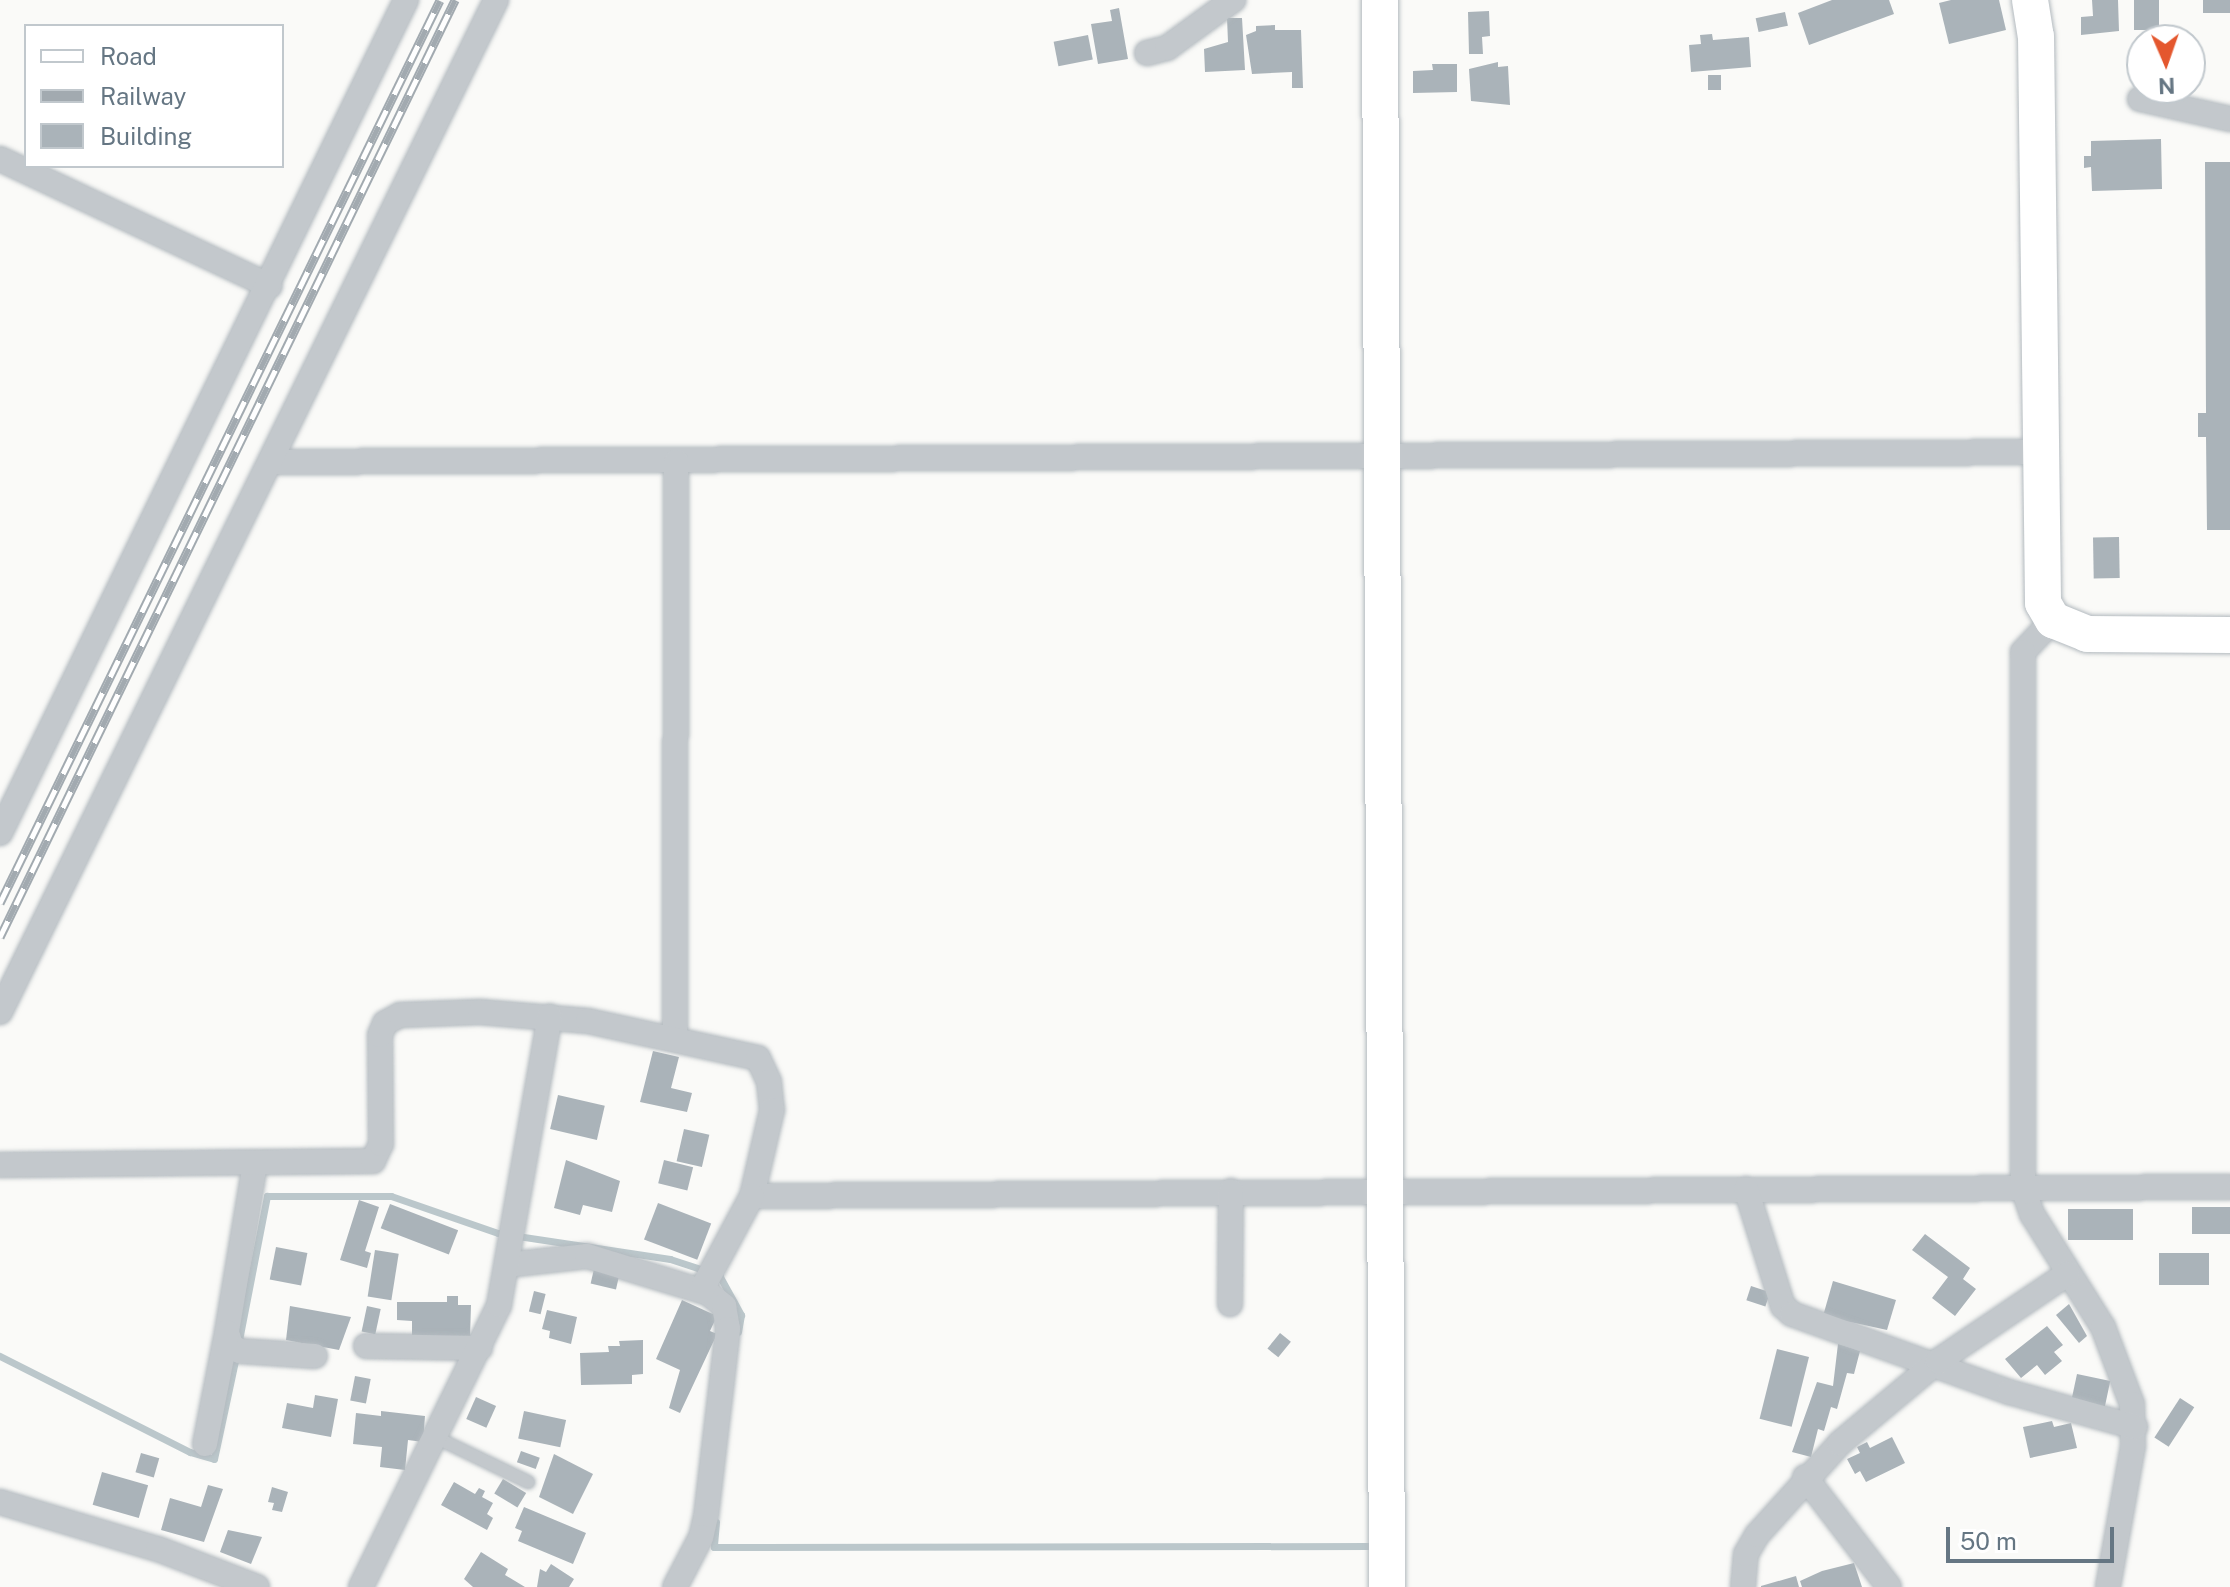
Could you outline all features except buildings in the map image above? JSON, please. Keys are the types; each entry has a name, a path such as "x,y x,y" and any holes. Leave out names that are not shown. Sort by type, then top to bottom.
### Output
{"street":[{"path":"0,833 270,286 406,0"},
{"path":"0,1012 97,806 271,462 496,0"},
{"path":"1147,53 1167,48 1233,0"},
{"path":"1380,0 1387,1587"},
{"path":"2030,0 2036,36 2041,583 2053,620"},
{"path":"2162,104 2230,119"},
{"path":"0,159 270,286"},
{"path":"271,462 2040,452"},
{"path":"675,1039 676,462"},
{"path":"2053,620 2110,637 2230,635"},
{"path":"2053,620 2023,652 2023,1188 2032,1214 2103,1327 2135,1427 2108,1587"},
{"path":"0,1165 362,1163 379,1156 380,1035 385,1023 400,1015 550,1016 758,1058 764,1066 772,1110 752,1196 701,1291"},
{"path":"361,1587 499,1305 550,1016"},
{"path":"205,1444 255,1164"},
{"path":"752,1196 2230,1187"},
{"path":"1746,1189 1783,1306 1792,1314 2009,1392 2135,1427"},
{"path":"1230,1304 1231,1191"},
{"path":"510,1245 537,1257 587,1256 701,1291 724,1306 728,1329 706,1516 701,1537 675,1587"},
{"path":"1743,1587 1746,1554 1757,1535 1805,1477 1935,1363 2067,1274"},
{"path":"227,1332 231,1346 240,1351 315,1356"},
{"path":"366,1346 480,1348"},
{"path":"1805,1477 1889,1587"},
{"path":"0,1502 158,1549 257,1587"}],"lane":[{"path":"433,1436 528,1482"}],"waterway":[{"path":"239,1340 267,1196 391,1196 498,1233 670,1259 719,1275 741,1315 738,1332"},
{"path":"0,1356 190,1452 214,1459 236,1356"},
{"path":"716,1522 714,1547 1371,1546"}],"railway":[{"path":"0,903 440,0"},
{"path":"0,937 455,0"}]}
